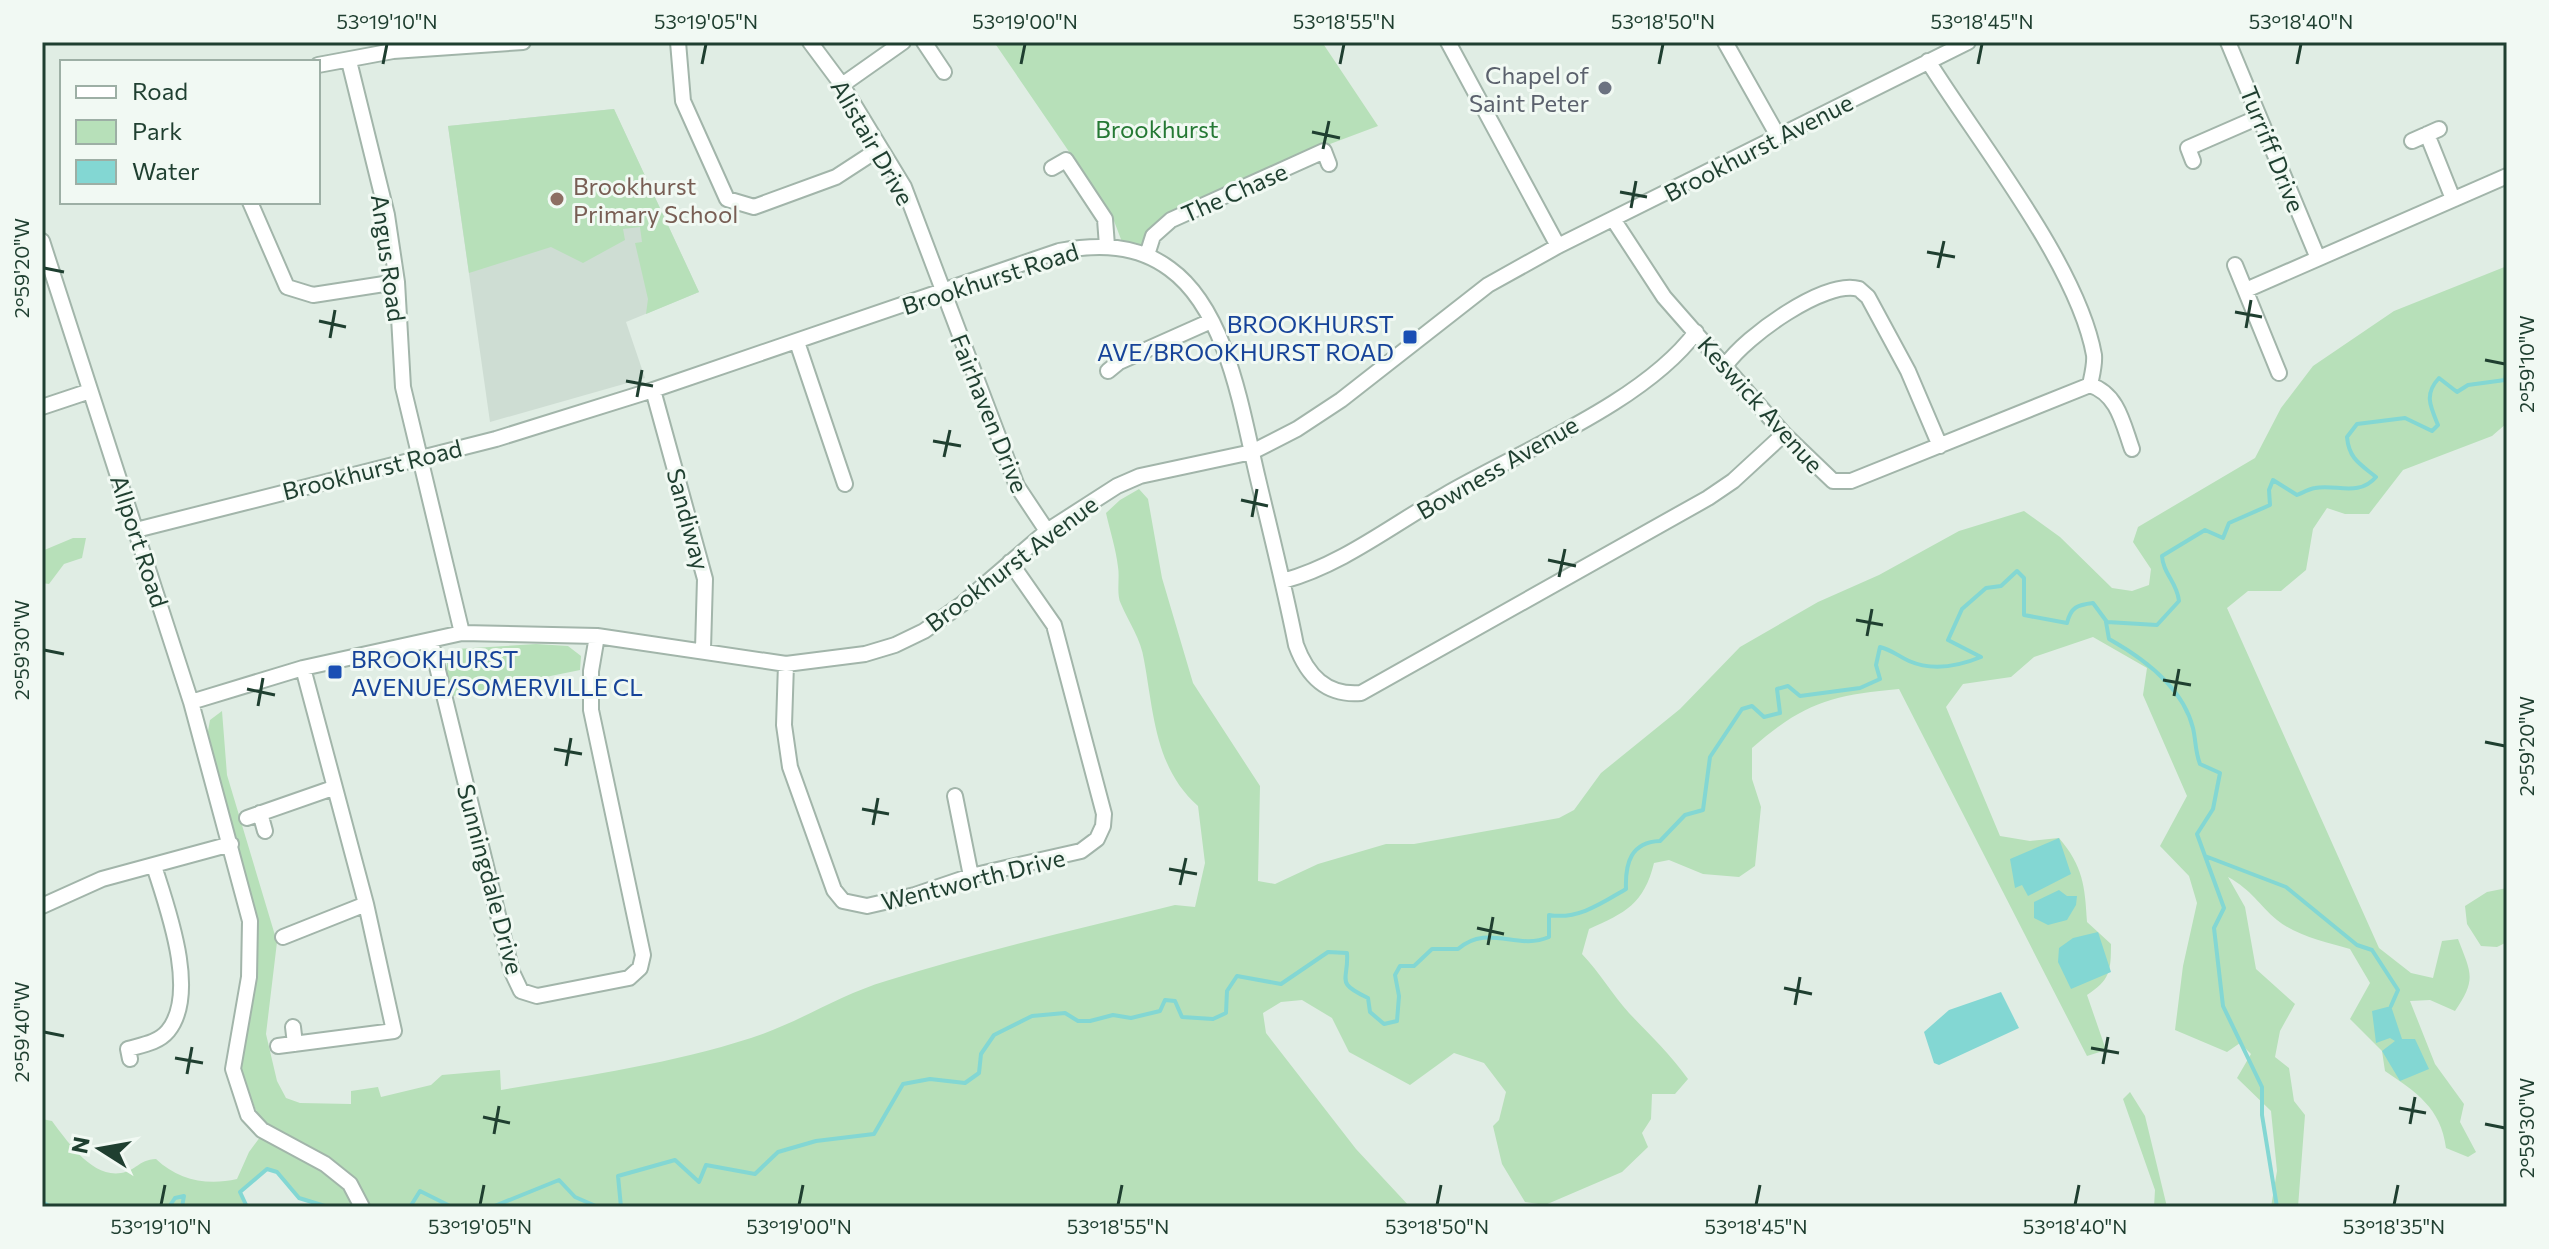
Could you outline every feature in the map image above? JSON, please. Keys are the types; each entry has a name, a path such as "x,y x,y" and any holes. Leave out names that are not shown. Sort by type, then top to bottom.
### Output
{"street":[{"path":"320,65 393,51 523,42"},
{"path":"678,42 683,101 727,199 754,207 836,177 879,149"},
{"name":"Alistair Drive","path":"810,42 842,85 904,187 942,292"},
{"path":"842,85 903,42"},
{"path":"924,42 944,72"},
{"path":"1448,42 1558,246"},
{"path":"1725,42 1778,136"},
{"name":"Brookhurst Avenue","path":"191,702 303,668 462,633 597,636 703,649 786,664 865,654 895,645 924,631 962,604 1047,531 1117,486 1140,476 1252,452 1297,429 1341,400 1488,285 1558,246 1968,42"},
{"name":"Turriff Drive","path":"2228,42 2317,256"},
{"name":"Angus Road","path":"349,61 387,215 397,282 403,387 462,633"},
{"path":"1928,61 2011,189 2075,297 2095,358 2090,385 2104,389 2115,405 2132,449"},
{"path":"2188,148 2259,117"},
{"path":"2412,141 2433,131 2453,199"},
{"name":"The Chase","path":"1147,255 1153,236 1171,220 1324,151 1329,164"},
{"path":"1052,168 1066,160 1105,219 1107,246"},
{"path":"2246,290 2317,256 2507,176"},
{"path":"251,204 287,287 313,295 397,282"},
{"name":"Keswick Avenue","path":"1613,219 1664,297 1784,434 1833,481 1851,481 2090,385"},
{"name":"Allport Road","path":"42,241 191,702 250,921 249,977 233,1069 248,1115 262,1130 325,1164 350,1184 362,1207"},
{"name":"Brookhurst Road","path":"136,530 496,439 797,342 1059,251 1107,246 1147,255 1171,269 1193,293 1211,321 1237,392 1296,645 1304,666 1314,679 1327,686 1340,692 1361,693 1708,498 1733,481 1784,434"},
{"path":"2235,265 2279,373"},
{"path":"1726,365 1737,348 1833,288 1859,289 1868,297 1908,371 1940,446"},
{"name":"Fairhaven Drive","path":"942,292 1017,486 1047,531"},
{"path":"1112,361 1211,321"},
{"name":"Bowness Avenue","path":"1283,581 1343,557 1627,393 1681,351 1696,332"},
{"path":"797,342 845,484"},
{"name":"Sandiway","path":"653,390 705,579 703,649"},
{"path":"42,407 90,391"},
{"name":"Wentworth Drive","path":"786,664 784,725 790,767 834,890 843,901 867,906 915,895 971,876 1081,851 1097,839 1104,814 1054,625 1010,562"},
{"name":"Sunningdale Drive","path":"431,642 512,972 521,991 537,996 629,978 640,968 643,955 591,710 591,671 597,636"},
{"path":"278,1046 394,1031 366,904 303,668"},
{"path":"265,831 254,816 333,788"},
{"path":"955,796 971,876"},
{"path":"42,906 102,879 231,844"},
{"path":"130,1059 128,1049 157,1040 169,1030 180,997 176,937 154,866"},
{"path":"283,937 366,904"},
{"path":"293,1027 295,1044"}],"shaded area":[{"name":"Brookhurst Primary School","path":"614,109 699,292 626,322 645,378 490,422 448,126"}],"green space":[{"name":"Brookhurst","path":"994,42 1322,42 1378,126 1322,147 1153,228 1141,245 1122,242 1111,213"},
{"path":"614,109 699,292 646,314 648,299 635,243 642,242 640,227 623,229 625,240 583,263 551,247 469,273 448,126"},
{"path":"2507,266 2507,423 2492,436 2403,470 2369,514 2345,514 2327,508 2313,529 2306,570 2281,591 2248,591 2227,608 2379,948 2411,973 2433,978 2442,941 2458,939 2470,976 2467,991 2455,1011 2430,1000 2410,1001 2435,1064 2464,1104 2460,1122 2476,1152 2468,1157 2446,1148 2433,1112 2417,1094 2385,1071 2382,1051 2350,1019 2370,983 2350,949 2285,926 2244,887 2228,877 2245,907 2256,969 2295,1004 2280,1031 2275,1057 2289,1068 2294,1101 2305,1115 2298,1207 2271,1207 2277,1171 2271,1111 2237,1078 2251,1054 2240,1043 2227,1052 2175,1030 2183,966 2197,903 2189,876 2160,846 2187,796 2143,695 2147,668 2093,637 2034,657 2011,677 1963,684 1946,707 2000,836 2030,841 2059,838 2078,867 2087,922 2111,944 2108,974 2087,995 2106,1050 2087,1056 1899,689 1855,694 1820,704 1787,721 1752,748 1752,779 1761,807 1755,866 1739,877 1703,874 1669,860 1654,863 1639,898 1623,912 1589,929 1582,954 1688,1079 1675,1094 1652,1094 1651,1119 1642,1133 1648,1147 1622,1172 1545,1205 1525,1202 1502,1164 1493,1126 1499,1120 1506,1092 1484,1063 1454,1053 1410,1085 1349,1052 1332,1018 1302,1000 1281,1002 1263,1013 1266,1033 1356,1149 1410,1207 328,1207 299,1198 277,1172 267,1170 240,1192 247,1207 51,1207 42,1202 42,1119 52,1121 81,1156 100,1170 121,1173 156,1159 183,1176 215,1182 237,1179 249,1152 269,1125 257,1113 241,1073 257,918 207,737 210,720 222,711 227,775 277,942 266,1034 277,1081 286,1098 300,1103 351,1104 351,1091 378,1087 381,1097 431,1085 442,1075 500,1070 501,1090 627,1068 751,1038 869,987 922,970 1175,905 1195,907 1205,863 1198,806 1173,775 1159,739 1142,652 1120,600 1117,560 1106,513 1139,489 1148,499 1162,578 1193,683 1260,786 1258,881 1275,884 1318,864 1386,844 1414,844 1559,818 1574,810 1601,773 1680,709 1740,647 1818,602 1879,575 1959,531 2024,511 2060,537 2112,588 2132,591 2149,585 2151,569 2133,542 2138,527 2255,458 2281,408 2313,366 2394,311"},
{"path":"73,538 86,538 82,558 64,564 49,584 42,583 42,551"},
{"path":"536,644 568,646 581,656 580,670 453,696 447,665 456,649"},
{"path":"2507,888 2507,942 2497,947 2481,946 2467,924 2465,906 2487,892"},
{"path":"2130,1092 2145,1116 2167,1207 2154,1207 2155,1190 2123,1099"}],"water":[{"path":"2059,838 2071,874 2028,896 2022,885 2015,888 2010,859"},
{"path":"2059,890 2067,896 2077,896 2076,905 2067,920 2048,925 2034,918 2034,902"},
{"path":"2098,932 2111,972 2071,989 2058,962 2059,948 2073,938"},
{"path":"2001,992 2019,1028 1939,1065 1934,1063 1924,1032 1949,1010"},
{"path":"2391,1006 2402,1039 2415,1039 2429,1069 2400,1081 2382,1051 2395,1041 2390,1038 2376,1043 2372,1011"}],"waterway":[{"path":"621,1207 618,1176 675,1160 699,1182 706,1165 755,1174 778,1152 816,1141 874,1134 903,1084 930,1079 965,1083 979,1073 981,1054 994,1035 1032,1016 1065,1013 1078,1021 1113,1015 1131,1018 1160,1011 1165,1000 1175,1001 1182,1017 1213,1019 1226,1013 1227,991 1237,976 1281,984 1328,952 1347,953 1347,984 1368,998 1370,1012 1384,1024 1397,1021 1399,996 1395,975 1400,966 1414,966 1432,949 1458,949 1480,938 1526,941 1549,937 1549,915 1580,913 1626,889 1629,863 1636,850 1642,845 1660,841 1685,815 1703,810 1710,757 1742,709 1752,706 1764,717 1780,713 1777,689 1788,686 1800,696 1860,688 1880,679 1876,665 1880,647 1909,661 1936,667 1981,657 1948,640 1962,609 1986,588 2001,586 2017,571 2024,578 2024,615 2067,623 2070,613 2076,608 2093,603 2107,622 2157,625 2179,601 2162,556 2205,530 2223,538 2229,523 2270,505 2269,490 2273,480 2297,495 2323,487 2362,487 2376,477 2350,451 2347,437 2357,424 2405,418 2432,431 2438,425 2430,395 2439,378 2457,392 2468,385 2505,380 2507,368"},
{"path":"2106,622 2109,639 2148,665 2171,687 2188,713 2200,764 2220,773 2213,809 2197,834 2205,856"},
{"path":"2277,1207 2262,1115 2262,1087 2223,1006 2214,928 2224,908 2205,856 2286,887 2357,945 2372,950 2398,990 2391,1006"},
{"path":"247,1207 240,1192 267,1169 277,1172 299,1198 328,1207"},
{"path":"492,1207 559,1180 575,1197 598,1207"},
{"path":"410,1207 420,1191 452,1207"},
{"path":"169,1207 175,1198 184,1196 182,1207"},
{"path":"42,1202 51,1207"}],"place":[{"name":"Chapel of Saint Peter","path":"1605,88"},
{"name":"Brookhurst Primary School","path":"557,199"},
{"name":"BROOKHURST AVE/BROOKHURST ROAD","path":"1410,337"},
{"name":"BROOKHURST AVENUE/SOMERVILLE CL","path":"335,672"}]}
